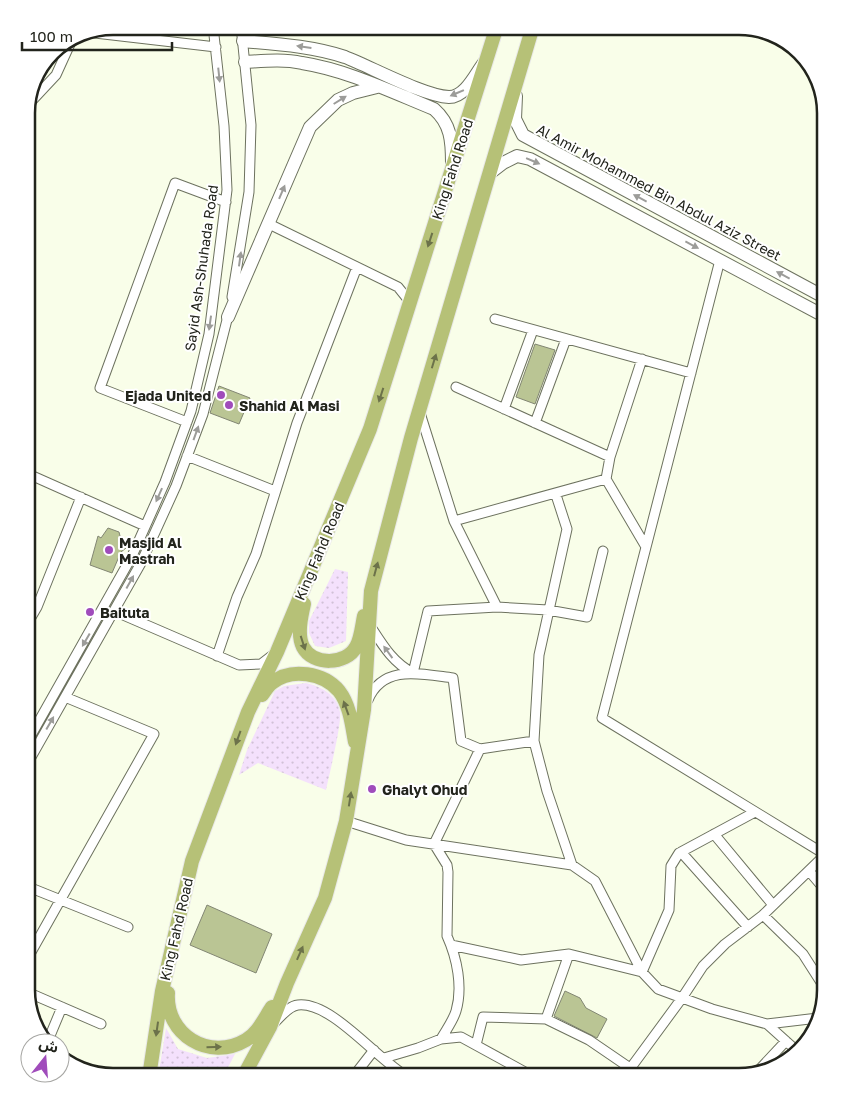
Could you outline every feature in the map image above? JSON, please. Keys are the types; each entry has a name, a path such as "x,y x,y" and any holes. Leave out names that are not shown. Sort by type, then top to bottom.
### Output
{"main road":[{"name":"King Fahd Road","path":"151,1068 162,991 192,861 248,712 277,652 370,429 494,35"},
{"path":"308,579 300,625 302,645 307,652 322,661 343,659 356,647 419,410 530,35"},
{"path":"248,1068 270,1027 287,983 325,898 346,821 364,710 371,591"},
{"path":"248,712 273,682 295,673 308,674 324,679 338,690 346,705 356,756"},
{"path":"173,938 167,1007 178,1028 188,1039 204,1048 232,1046 246,1040 256,1031 287,983"}],"street":[{"path":"113,35 216,47"},
{"name":"Sayid Ash-Shuhada Road","path":"35,728 132,556 165,482 187,422 209,334 228,190 224,126 214,35"},
{"path":"35,750 141,563 176,486 203,414 239,266 249,192 250,125 242,35"},
{"path":"243,41 310,48 344,57 430,92 450,97 464,91 488,57"},
{"path":"38,95 56,75 67,50"},
{"path":"245,62 275,60 303,63 377,87 434,109 444,118 451,136 452,171"},
{"name":"Al Amir Mohammed Bin Abdul Aziz Street","path":"516,86 514,119 523,135 817,293"},
{"path":"228,317 310,127 338,100 354,93 377,87"},
{"path":"490,173 503,163 517,156 530,159 817,312"},
{"path":"187,422 100,388 175,183 226,202"},
{"path":"269,224 398,287 410,302"},
{"path":"720,260 602,718 817,850"},
{"path":"217,656 237,597 256,554 296,423 357,267"},
{"path":"495,319 691,373"},
{"path":"504,409 533,330"},
{"path":"535,424 566,339"},
{"path":"642,360 610,457 606,479 646,547"},
{"path":"456,387 610,457"},
{"path":"419,410 454,521 497,606"},
{"path":"187,456 275,491"},
{"path":"35,477 145,526"},
{"path":"454,521 556,495 606,479"},
{"path":"556,495 567,529 538,655 534,741 547,791 572,865"},
{"path":"35,610 81,497"},
{"path":"413,673 428,611 497,606 548,610 587,617 603,551"},
{"path":"114,612 239,665 252,666 261,664 277,652"},
{"path":"369,624 391,656 400,666 413,673"},
{"path":"364,710 373,688 389,677 413,673 452,678 461,740 480,749 534,741"},
{"path":"35,945 154,734 65,698"},
{"path":"434,844 480,749"},
{"path":"642,972 669,910 671,866 681,852 755,812"},
{"path":"346,821 406,840 572,865 595,881 642,972 658,989 767,1024 811,1019"},
{"path":"714,834 774,905"},
{"path":"434,844 447,865 447,936 451,945 460,987 456,1013 441,1039"},
{"path":"681,852 748,927"},
{"path":"476,1046 484,1017 546,1019 589,1040 630,1068 682,998 703,966 725,944 763,915 817,863"},
{"path":"809,871 817,880"},
{"path":"35,890 128,927"},
{"path":"763,915 803,954 817,976"},
{"path":"451,945 521,960 569,954 642,972"},
{"path":"546,1019 569,954"},
{"path":"36,996 101,1024"},
{"path":"270,1027 286,1011 297,1005 307,1005 324,1011 395,1068"},
{"path":"51,1033 62,1008"},
{"path":"767,1024 792,1047"},
{"path":"384,1058 441,1039 461,1037 517,1068"},
{"path":"766,1062 786,1042"},
{"path":"361,1068 374,1050"}],"shaded area":[{"path":"335,569 348,572 346,641 329,648 315,646 309,633 309,621"},
{"path":"306,683 328,692 336,701 340,712 337,738 326,790 258,763 239,775 247,750 275,691 284,686"},
{"path":"166,1028 178,1049 207,1058 235,1054 228,1068 159,1068"}],"building":[{"path":"535,344 555,350 535,404 516,397"},
{"name":"Shahid Al Masi","path":"219,386 250,398 239,424 210,413"},
{"name":"Masjid Al Mastrah","path":"108,528 119,532 122,544 126,548 121,552 112,573 90,565 98,536 101,538"},
{"path":"207,905 272,934 256,973 190,945"},
{"path":"565,991 580,998 586,1008 607,1019 597,1038 554,1016"}],"place":[{"name":"Ejada United","path":"221,395"},
{"name":"Shahid Al Masi","path":"229,405"},
{"name":"Masjid Al Mastrah","path":"109,550"},
{"name":"Baituta","path":"90,612"},
{"name":"Ghalyt Ohud","path":"372,789"}]}
